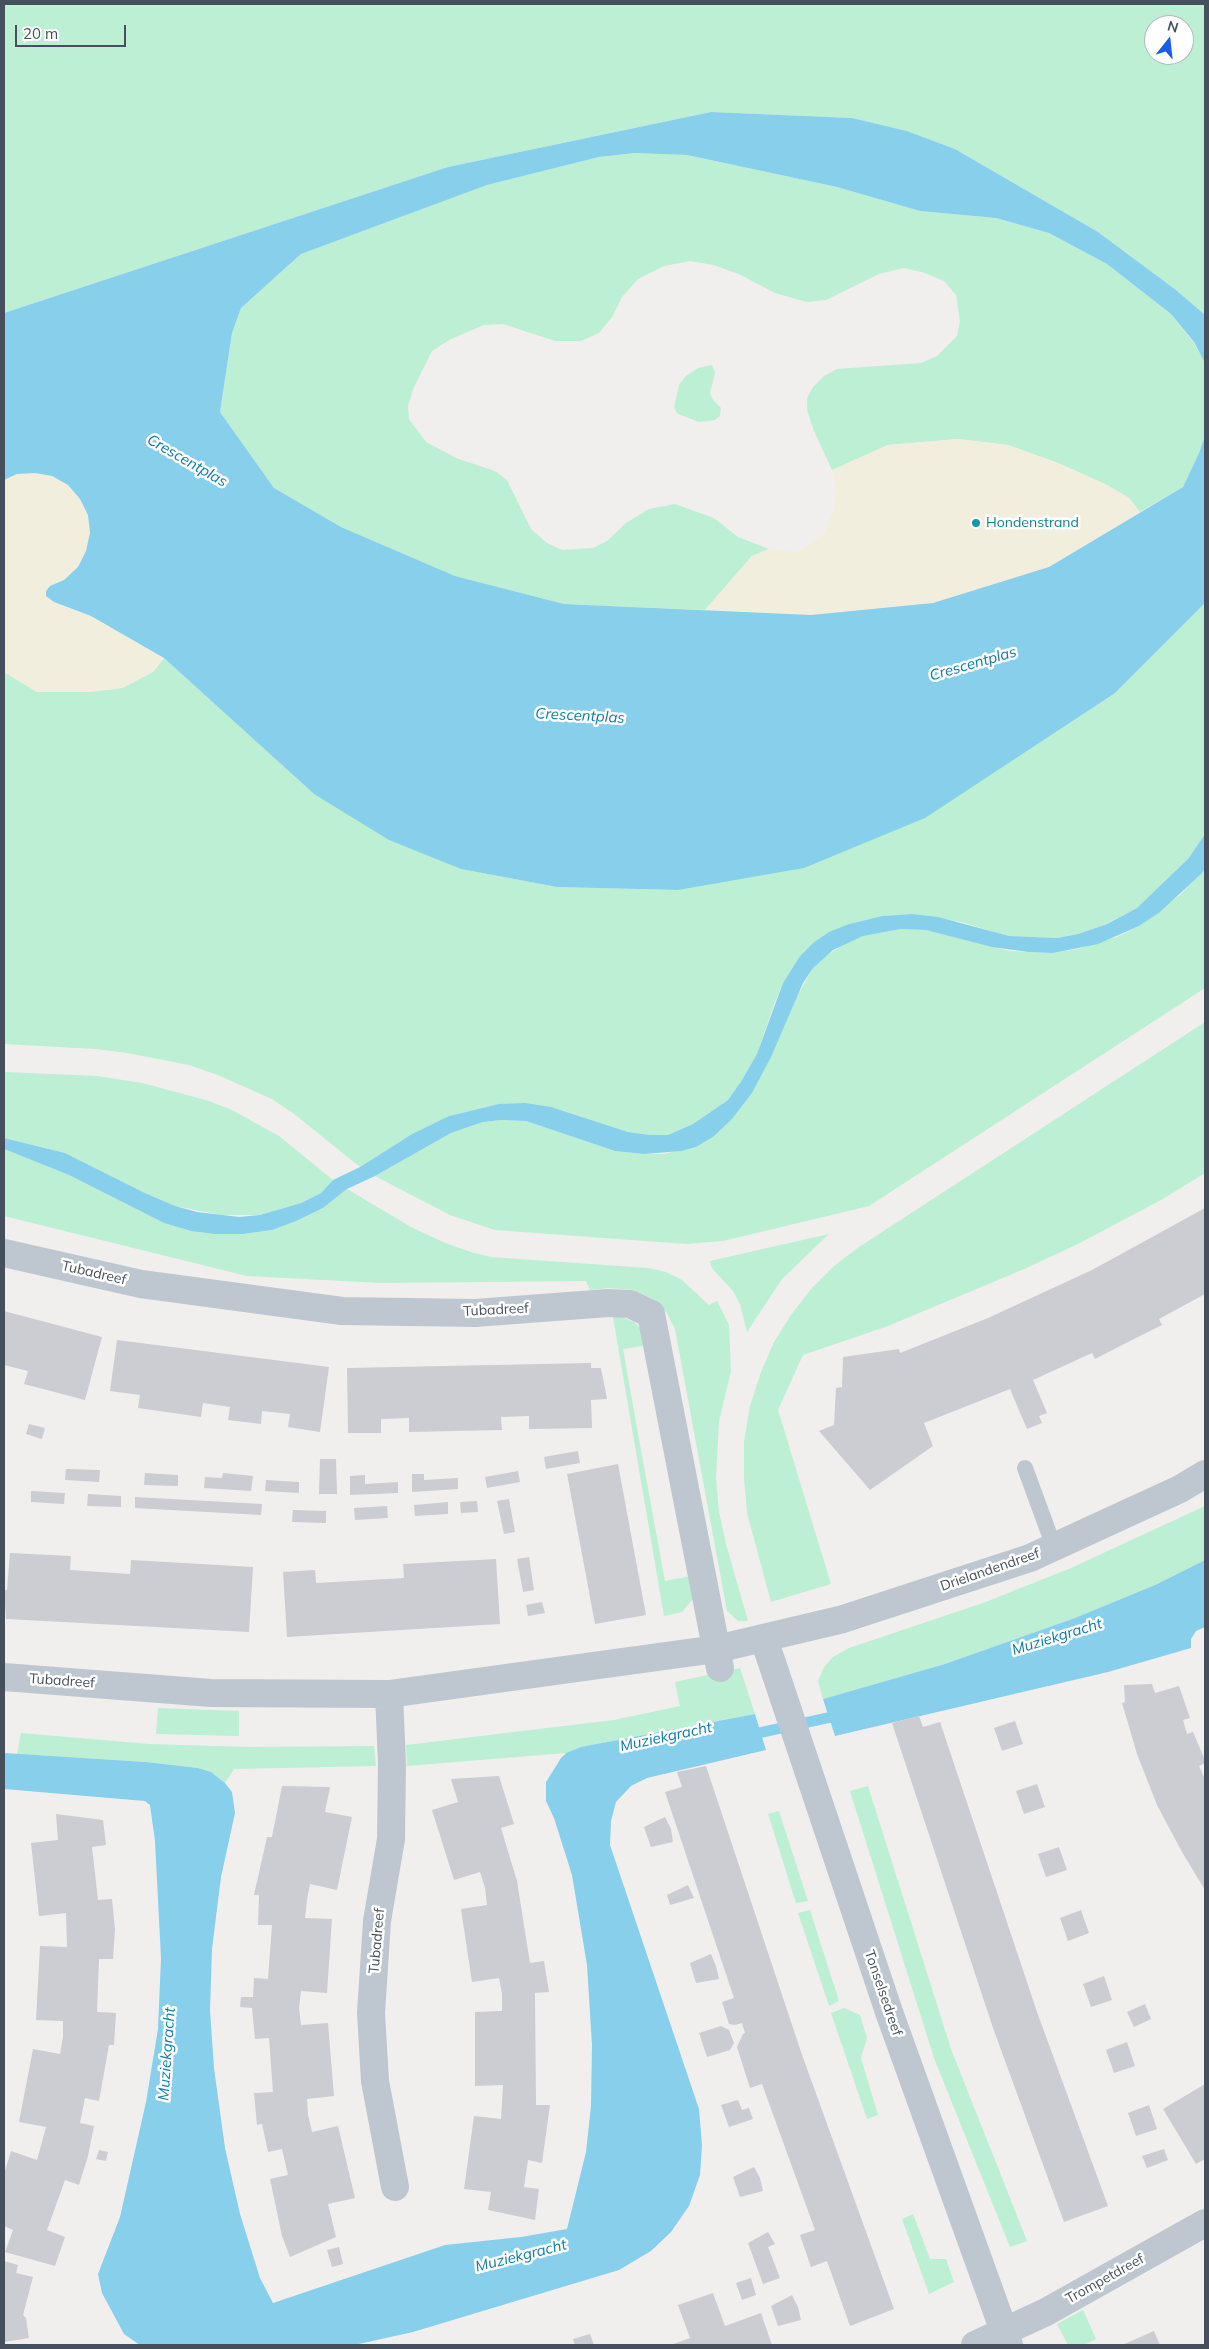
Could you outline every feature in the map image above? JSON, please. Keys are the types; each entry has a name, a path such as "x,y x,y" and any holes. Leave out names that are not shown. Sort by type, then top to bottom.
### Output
{"street":[{"name":"Tubadreef","path":"4,1253 141,1284 342,1311 476,1313 608,1303 630,1304 651,1314 718,1658"},
{"name":"Drielandendreef","path":"764,1639 861,1614 1030,1558 1180,1489 1205,1474"},
{"name":"Tubadreef","path":"4,1677 211,1693 389,1694 718,1658 764,1639"},
{"name":"Tonselsedreef","path":"764,1639 890,2012 1006,2339"},
{"name":"Tubadreef","path":"389,1694 392,1764 390,1839 377,1921 371,2013 374,2081 395,2187"},
{"name":"Trompetdreef","path":"975,2345 1006,2339 1205,2223"}],"lane":[{"path":"1025,1468 1054,1547"}],"green space":[{"path":"4,4 1205,4 1205,315 1176,290 1098,232 955,149 907,131 852,118 711,112 448,167 4,313"},
{"path":"635,153 687,155 837,187 920,211 996,218 1049,233 1107,264 1171,314 1193,342 1204,360 1205,436 1183,487 1140,512 1129,498 1105,484 1058,463 1008,445 958,439 888,445 832,470 814,431 807,410 807,398 813,387 824,376 837,369 921,363 937,356 957,336 960,321 956,295 944,281 925,273 904,268 879,274 826,300 807,302 775,293 739,274 713,265 690,261 664,266 638,279 622,297 612,317 599,333 581,341 555,341 503,324 484,325 451,339 432,351 414,387 408,406 409,419 426,442 456,458 495,471 507,480 531,529 547,543 562,550 593,548 607,541 626,523 649,509 675,504 714,518 738,537 769,549 752,556 705,610 564,604 455,576 341,527 274,488 220,412 232,333 241,308 301,254 487,185 599,157"},
{"path":"712,365 715,373 710,393 713,400 721,408 720,416 715,420 699,422 678,414 674,408 679,385 686,376 698,368"},
{"path":"1205,603 1205,834 1188,859 1158,891 1137,908 1106,924 1078,934 1057,938 1008,936 961,922 912,914 882,916 849,924 813,943 800,956 783,983 757,1054 728,1100 693,1124 668,1135 628,1132 551,1107 499,1104 449,1116 412,1134 360,1167 293,1113 272,1099 218,1075 189,1065 127,1053 95,1049 4,1044 4,672 37,692 89,692 122,688 153,672 164,658 314,794 461,869 557,887 678,890 1115,693"},
{"path":"1205,869 1205,988 869,1206 723,1241 686,1244 495,1230 450,1215 375,1176 451,1133 483,1122 501,1120 526,1121 615,1151 663,1154 696,1147 713,1137 731,1119 752,1093 771,1056 796,998 813,968 822,958 848,942 863,936 901,929 926,930 1010,951 1053,953 1077,949 1117,937 1139,926 1180,895"},
{"path":"1205,1022 1205,1173 1161,1200 1078,1244 1022,1270 888,1326 803,1355 778,1410 831,1584 771,1602 747,1513 744,1442 750,1406 761,1372 774,1342 791,1315 811,1289 834,1266 859,1247"},
{"path":"4,1072 97,1076 142,1083 209,1101 232,1110 279,1136 333,1180 321,1193 301,1203 260,1215 221,1215 175,1206 65,1153 4,1138"},
{"path":"4,1149 69,1175 164,1223 191,1231 214,1234 243,1234 272,1230 323,1208 347,1189 411,1227 445,1243 471,1252 491,1257 648,1268 666,1272 682,1280 709,1305 717,1301 729,1325 731,1371 719,1421 716,1479 719,1512 748,1621 738,1621 727,1611 675,1329 667,1313 655,1300 634,1290 608,1288 590,1290 586,1281 381,1283 247,1276 4,1216"},
{"path":"829,1234 782,1279 747,1332 740,1304 733,1291 711,1267 710,1261"},
{"path":"613,1317 622,1317 634,1322 644,1332 650,1345 623,1349 638,1434 665,1581 691,1576 693,1599 682,1612 664,1616"},
{"path":"1205,1506 1205,1560 1155,1585 1075,1618 945,1664 823,1699 818,1681 824,1667 833,1657 849,1648 983,1603 1071,1568"},
{"path":"740,1668 755,1714 582,1747 566,1753 407,1766 406,1745 614,1720 680,1706 675,1682"},
{"path":"158,1708 239,1711 239,1736 156,1734"},
{"path":"21,1733 149,1744 249,1747 374,1746 376,1766 234,1769 225,1783 211,1772 198,1768 146,1762 17,1754"},
{"path":"868,1786 951,2049 1027,2241 1010,2247 934,2058 850,1791"},
{"path":"779,1811 808,1901 796,1903 768,1814"},
{"path":"810,1910 839,2001 829,2006 798,1913"},
{"path":"844,2008 860,2015 867,2038 861,2058 878,2115 867,2119 831,2013"},
{"path":"913,2214 930,2259 946,2259 954,2282 929,2294 902,2219"},
{"path":"1083,2310 1096,2339 1084,2345 1068,2345 1057,2324"}],"sand":[{"name":"Hondenstrand","path":"958,439 1008,445 1058,463 1105,484 1129,498 1140,512 1049,567 933,603 811,615 705,610 752,556 769,549 797,552 825,533 835,504 836,489 832,470 888,445"},
{"path":"35,473 52,476 68,485 80,499 88,515 90,533 87,551 78,567 64,580 50,586 54,602 91,616 164,658 153,672 122,688 89,692 37,692 4,672 4,480 17,474"}],"water":[{"name":"Crescentplas","path":"711,112 852,118 907,131 955,149 1098,232 1176,290 1205,315 1205,363 1194,342 1171,314 1107,264 1049,233 996,218 920,211 837,187 687,155 635,153 599,157 487,185 301,254 241,308 232,333 220,412 274,488 341,527 455,576 564,604 811,615 933,603 1049,567 1183,487 1205,436 1205,603 1115,693 925,818 804,868 678,890 557,887 461,869 389,840 314,794 164,658 91,616 54,602 46,596 46,591 50,586 64,580 78,567 86,551 90,533 88,515 80,499 68,485 52,476 35,473 17,474 4,480 4,313 448,167"},
{"path":"1205,834 1205,869 1201,874 1160,912 1139,926 1098,944 1053,953 1029,952 992,947 926,930 901,929 863,936 833,950 813,968 803,983 771,1057 752,1093 732,1119 713,1137 696,1147 681,1151 644,1154 615,1151 526,1121 501,1120 483,1122 451,1133 375,1176 347,1189 323,1208 296,1221 272,1230 243,1234 214,1234 191,1231 164,1223 69,1175 4,1149 4,1138 65,1153 175,1206 197,1212 239,1217 260,1215 301,1203 321,1193 333,1180 360,1167 412,1134 449,1116 499,1104 525,1103 551,1107 628,1132 668,1135 693,1124 728,1100 757,1054 783,983 800,956 813,943 829,932 849,924 882,916 912,914 938,917 1009,936 1057,938 1078,934 1107,924 1137,908 1188,859"},
{"path":"1205,1560 1205,1627 1196,1631 1191,1639 1191,1648 1108,1672 835,1736 823,1699 945,1664 1075,1618 1155,1585"},
{"path":"755,1714 766,1750 647,1778 631,1786 616,1802 611,1821 610,1845 699,2109 702,2145 700,2175 689,2206 671,2232 651,2251 619,2270 413,2332 354,2345 140,2345 124,2334 102,2293 98,2274 120,2217 146,2102 158,2029 161,1958 155,1841 150,1805 145,1801 4,1789 4,1753 146,1762 198,1768 211,1772 225,1783 232,1792 235,1813 221,1877 212,1949 210,2011 214,2068 225,2148 240,2214 260,2278 273,2303 445,2245 521,2237 567,2229 586,2152 591,2106 592,2045 587,1965 572,1875 554,1818 546,1801 546,1782 566,1753 581,1747"}],"building":[{"path":"1205,1208 1205,1294 1159,1319 1162,1325 1095,1359 1092,1353 1033,1380 1047,1413 1039,1416 1042,1423 1027,1429 1010,1389 924,1423 933,1446 870,1490 819,1431 834,1425 836,1388 842,1387 843,1357 899,1349 900,1353 988,1318 1092,1270"},
{"path":"4,1311 102,1337 85,1400 24,1384 28,1371 4,1365"},
{"path":"117,1340 329,1367 320,1432 288,1427 290,1414 262,1411 261,1424 228,1420 230,1407 203,1403 201,1417 138,1408 140,1395 110,1391"},
{"path":"591,1363 591,1368 601,1368 607,1399 591,1400 592,1428 529,1429 529,1416 501,1417 502,1430 409,1432 409,1418 381,1419 381,1433 348,1433 347,1368"},
{"path":"29,1424 45,1428 42,1439 26,1434"},
{"path":"578,1451 580,1463 546,1469 544,1457"},
{"path":"320,1459 336,1459 337,1494 319,1494"},
{"path":"618,1464 646,1615 595,1624 567,1474"},
{"path":"66,1469 100,1470 99,1482 65,1480"},
{"path":"518,1471 520,1482 487,1488 485,1477"},
{"path":"145,1473 178,1475 178,1486 144,1485"},
{"path":"223,1473 253,1476 251,1491 204,1488 205,1477 222,1478"},
{"path":"412,1474 424,1474 424,1480 458,1478 458,1489 412,1492"},
{"path":"365,1475 365,1484 398,1482 398,1493 350,1495 350,1476"},
{"path":"266,1480 299,1482 299,1493 265,1491"},
{"path":"31,1491 65,1493 64,1504 31,1502"},
{"path":"88,1494 121,1496 121,1507 87,1506"},
{"path":"135,1497 262,1504 261,1515 135,1508"},
{"path":"509,1499 515,1532 504,1534 497,1501"},
{"path":"477,1501 478,1512 461,1513 460,1502"},
{"path":"448,1502 448,1514 415,1516 414,1505"},
{"path":"387,1506 388,1518 355,1520 354,1508"},
{"path":"293,1510 326,1511 326,1523 292,1522"},
{"path":"10,1553 71,1556 70,1570 130,1574 131,1560 253,1567 249,1632 6,1619 4,1590 7,1590"},
{"path":"529,1557 534,1590 523,1592 517,1559"},
{"path":"496,1559 500,1624 287,1637 283,1572 315,1570 316,1583 404,1578 403,1564"},
{"path":"542,1602 545,1613 528,1616 526,1605"},
{"path":"1152,1684 1155,1693 1179,1686 1190,1718 1183,1720 1187,1734 1193,1732 1205,1760 1205,1763 1199,1766 1205,1779 1205,1890 1157,1805 1137,1754 1122,1703 1125,1702 1124,1685"},
{"path":"919,1716 923,1727 940,1722 1037,2012 1108,2206 1064,2222 993,2028 892,1723"},
{"path":"1015,1721 1023,1744 1002,1751 994,1728"},
{"path":"706,1766 801,2052 894,2309 850,2326 827,2261 811,2267 800,2235 815,2230 762,2084 750,2088 737,2047 745,2033 742,2023 729,2024 722,2002 734,1998 665,1792 682,1787 677,1772"},
{"path":"499,1776 514,1824 501,1828 517,1881 530,1963 544,1961 549,1992 535,1993 536,2105 550,2105 542,2163 528,2160 524,2187 539,2189 535,2220 488,2210 491,2192 464,2189 474,2116 501,2119 503,2085 475,2086 475,2012 502,2011 502,1994 499,1978 472,1982 461,1909 487,1905 485,1888 480,1872 454,1880 432,1810 458,1802 451,1779"},
{"path":"1037,1784 1045,1807 1024,1814 1016,1791"},
{"path":"282,1786 330,1787 325,1812 352,1817 337,1890 310,1884 307,1900 305,1918 332,1919 327,1993 301,1991 299,2008 301,2025 328,2023 334,2096 307,2099 308,2115 312,2132 338,2126 355,2198 328,2204 336,2237 290,2257 282,2236 270,2179 288,2175 282,2149 268,2152 262,2124 257,2125 254,2093 273,2092 269,2038 255,2039 252,2008 240,2007 241,1997 253,1997 254,1978 268,1979 272,1925 258,1925 259,1895 254,1895 267,1837 272,1837"},
{"path":"56,1814 103,1820 106,1845 92,1847 98,1900 112,1899 115,1929 113,1959 99,1959 97,2012 116,2013 114,2045 109,2045 99,2101 85,2098 80,2123 94,2126 88,2156 79,2185 65,2180 47,2230 65,2237 55,2266 5,2252 13,2230 4,2226 4,2174 11,2151 37,2160 46,2127 19,2122 33,2049 60,2054 63,2037 63,2021 36,2020 40,1946 67,1947 66,1913 39,1916 31,1843 58,1840"},
{"path":"665,1817 671,1829 673,1842 651,1847 644,1827"},
{"path":"1059,1847 1067,1870 1046,1877 1038,1854"},
{"path":"688,1885 694,1898 670,1905 667,1895"},
{"path":"1081,1910 1089,1933 1068,1941 1060,1918"},
{"path":"711,1954 719,1979 696,1983 690,1963"},
{"path":"1104,1976 1112,2000 1091,2007 1083,1984"},
{"path":"1145,2004 1151,2019 1134,2027 1127,2012"},
{"path":"721,2026 729,2030 734,2043 730,2050 707,2057 699,2033"},
{"path":"1127,2042 1135,2066 1114,2073 1106,2050"},
{"path":"1205,2084 1205,2159 1196,2164 1163,2109"},
{"path":"738,2100 742,2110 749,2108 753,2119 729,2127 721,2105"},
{"path":"1149,2105 1157,2129 1136,2136 1128,2113"},
{"path":"1164,2149 1168,2160 1147,2168 1142,2156"},
{"path":"99,2150 108,2152 106,2161 96,2159"},
{"path":"754,2167 760,2178 763,2191 740,2197 733,2177"},
{"path":"768,2232 775,2244 768,2247 780,2278 763,2284 748,2243"},
{"path":"339,2247 343,2264 332,2267 327,2250"},
{"path":"4,2261 18,2265 16,2273 33,2277 23,2315 26,2318 29,2338 4,2342"},
{"path":"751,2278 756,2295 742,2300 736,2283"},
{"path":"713,2293 725,2326 761,2313 772,2345 671,2345 690,2338 678,2305"},
{"path":"792,2295 798,2307 801,2320 778,2326 771,2306"},
{"path":"1154,2331 1160,2345 1122,2345"},
{"path":"590,2334 594,2345 575,2345 573,2339"}],"waterway":[{"name":"Muziekgracht","path":"745,1736 845,1714"}],"place":[{"name":"Hondenstrand","path":"976,523"}]}
